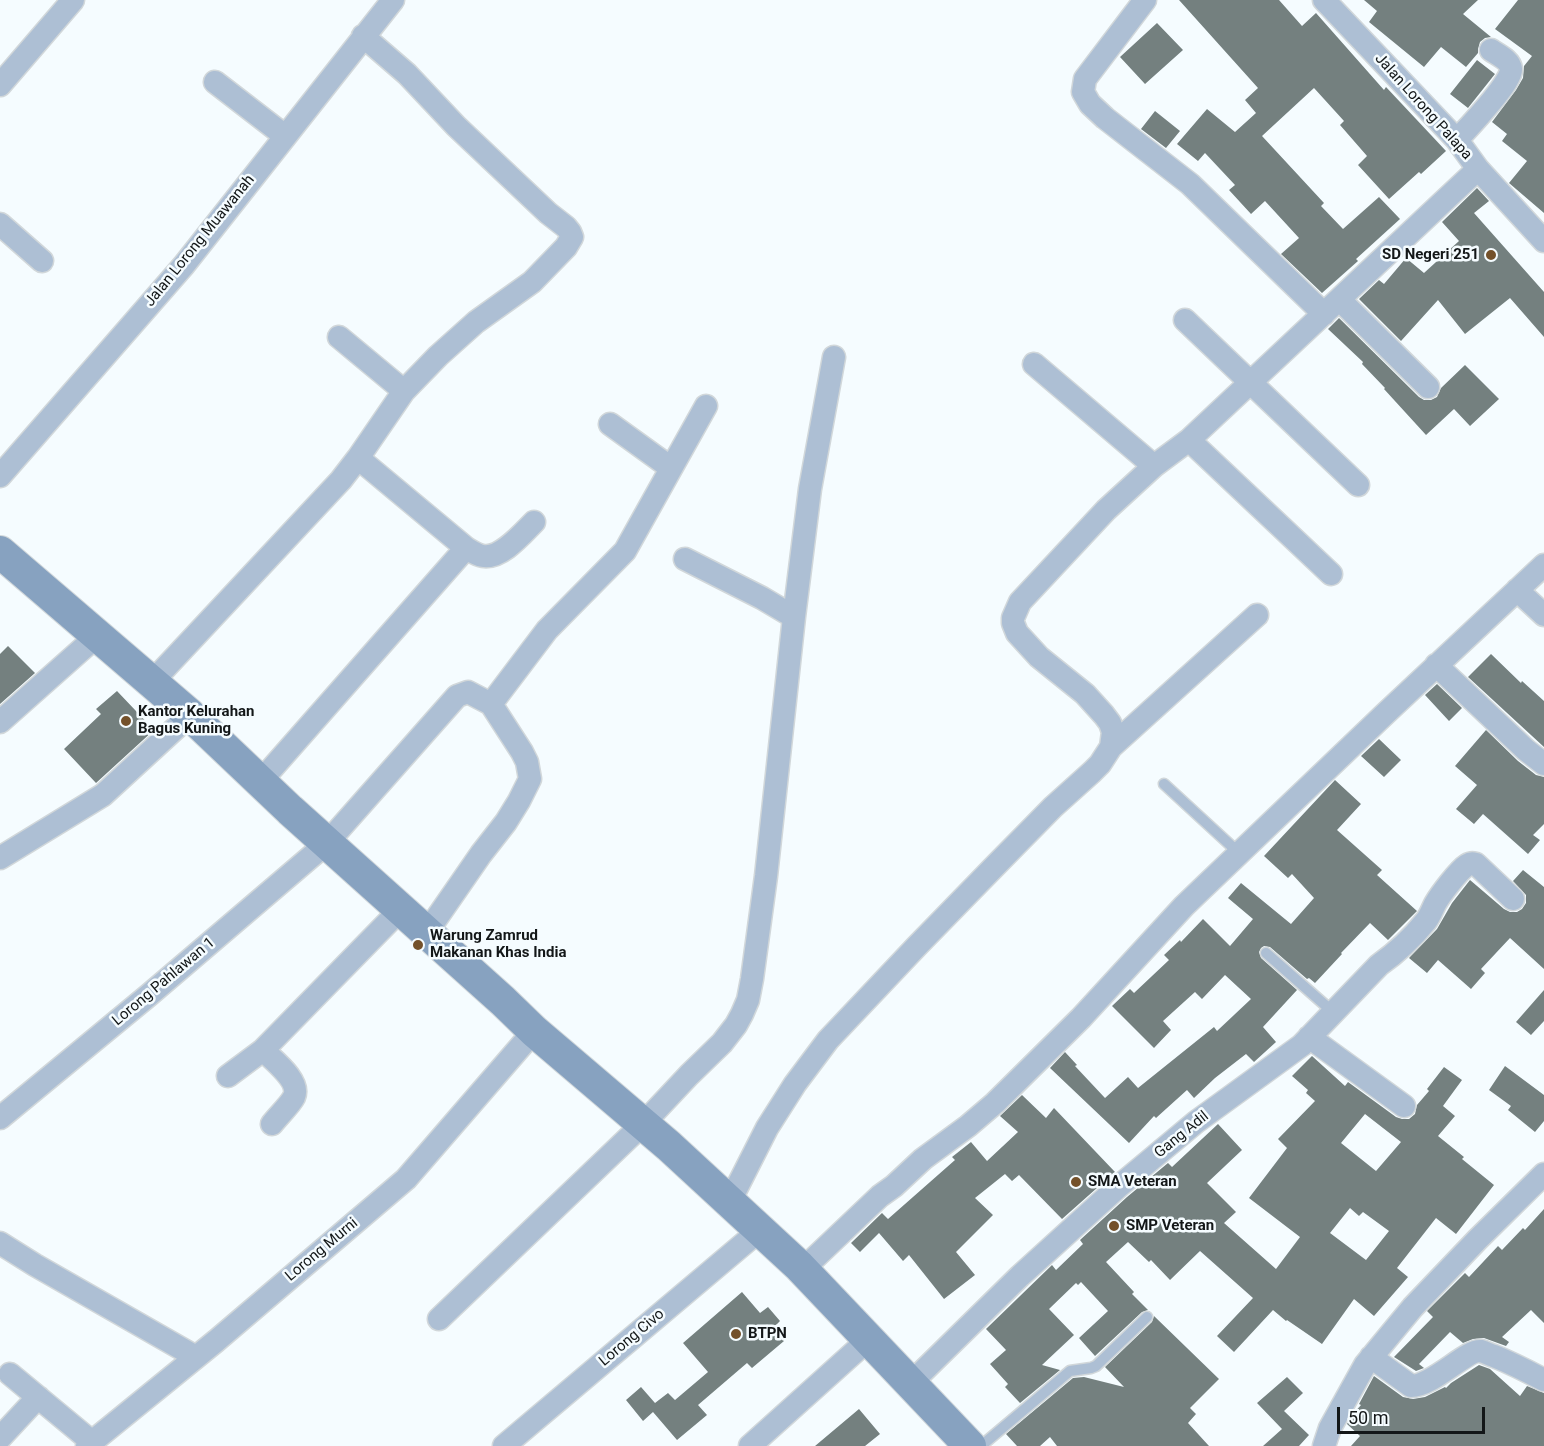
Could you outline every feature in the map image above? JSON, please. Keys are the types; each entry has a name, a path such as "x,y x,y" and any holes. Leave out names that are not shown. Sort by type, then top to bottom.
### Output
{"main road":[{"path":"1,555 190,715 260,782 534,1031 643,1124 760,1230 802,1270 970,1446"}],"street":[{"path":"0,85 73,0"},
{"name":"Jalan Lorong Muawanah","path":"0,476 184,265 393,0"},
{"path":"1144,0 1085,79 1083,95 1105,118 1190,184 1428,387"},
{"name":"Jalan Lorong Palapa","path":"1324,0 1457,140 1478,169 1540,227"},
{"path":"152,682 341,480 404,391 476,322 532,282 566,247 572,236 566,227 548,213 456,126 407,74 363,36"},
{"path":"1457,140 1498,94 1511,73 1509,62 1491,50"},
{"path":"215,82 285,135"},
{"path":"1111,747 1113,732 1104,715 1085,694 1039,657 1014,629 1013,618 1020,602 1106,510 1154,466 1189,440 1478,169"},
{"path":"0,224 42,261"},
{"path":"1185,320 1358,485"},
{"path":"339,337 404,391"},
{"path":"439,1319 643,1124 705,1060 730,1033 748,1000 766,876 810,489 834,357"},
{"path":"1034,363 1154,466"},
{"path":"427,932 506,822 530,779 527,762 522,752 491,704 547,630 625,551 706,406"},
{"path":"610,424 671,468"},
{"path":"1189,440 1331,574"},
{"path":"358,458 465,548 483,556 493,555 511,545 534,522"},
{"path":"260,782 465,548"},
{"path":"685,559 794,617"},
{"path":"802,1270 880,1196 994,1103 1081,1018 1184,906 1544,565"},
{"path":"1517,590 1544,615"},
{"path":"729,1202 767,1128 795,1084 828,1040 1053,807 1100,764 1111,747 1257,615"},
{"path":"0,723 98,635"},
{"path":"1436,665 1526,750 1544,764"},
{"name":"Lorong Pahlawan 1","path":"0,1118 327,843 457,696 468,692 491,704"},
{"path":"0,858 103,795 190,715"},
{"name":"Gang Adil","path":"911,1383 1020,1276 1118,1187 1196,1122 1302,1045 1379,965 1403,945 1428,919 1445,890 1469,864 1473,863 1482,868 1513,899"},
{"path":"228,1076 263,1050 401,909"},
{"name":"Lorong Murni","path":"90,1444 406,1179 534,1031"},
{"path":"1310,1037 1404,1106"},
{"path":"263,1050 286,1071 295,1087 294,1096 272,1124"},
{"path":"1324,1446 1330,1428 1371,1357 1413,1307 1544,1174"},
{"name":"Lorong Civo","path":"504,1446 760,1230"},
{"path":"0,1243 196,1357"},
{"path":"750,1446 869,1339"},
{"path":"1371,1357 1411,1386 1441,1374 1469,1354 1480,1351 1544,1380"},
{"path":"10,1374 90,1444"},
{"path":"0,1438 38,1397"}],"lane":[{"path":"1164,784 1239,853"},
{"path":"1266,953 1333,1012"},
{"path":"981,1446 1070,1371 1096,1366 1147,1317"}],"building":[{"path":"1179,0 1279,0 1302,26 1316,13 1384,90 1386,87 1446,151 1389,199 1358,165 1367,156 1340,125 1344,121 1314,88 1262,136 1324,203 1321,206 1343,229 1379,197 1400,219 1322,293 1281,254 1299,238 1265,201 1251,214 1229,190 1235,185 1205,153 1198,161 1177,144 1207,109 1235,132 1256,113 1245,100 1258,88"},
{"path":"1364,0 1478,0 1463,14 1491,37 1480,42 1478,53 1466,67 1441,47 1424,67 1369,22 1377,11"},
{"path":"1518,0 1544,0 1544,213 1509,183 1527,161 1502,141 1507,134 1492,122 1516,90 1523,78 1524,66 1532,56 1495,29"},
{"path":"1157,23 1183,50 1145,84 1120,57"},
{"path":"1477,60 1495,74 1468,108 1450,94"},
{"path":"1155,111 1180,131 1166,148 1141,129"},
{"path":"1477,188 1489,201 1474,213 1544,292 1544,337 1510,298 1465,334 1438,300 1401,341 1359,299 1379,280 1384,284 1406,258 1424,273 1459,241 1442,222"},
{"path":"1339,318 1424,400 1437,397 1441,388 1465,365 1499,399 1470,426 1454,409 1426,435 1362,364 1363,362 1328,329"},
{"path":"8,646 35,673 0,704 0,654"},
{"path":"1491,654 1544,701 1544,747 1468,677"},
{"path":"1437,684 1462,708 1449,721 1425,695"},
{"path":"117,691 154,730 96,783 64,749 101,714 96,709"},
{"path":"1486,730 1518,761 1536,775 1544,777 1544,824 1533,835 1540,840 1528,854 1483,814 1474,824 1456,809 1477,785 1455,766"},
{"path":"1379,739 1401,760 1384,777 1361,756"},
{"path":"1335,780 1361,804 1337,830 1382,870 1377,875 1417,911 1388,940 1370,923 1315,983 1307,979 1270,947 1261,948 1259,952 1261,958 1297,990 1263,1027 1276,1042 1254,1062 1246,1054 1194,1098 1187,1090 1156,1118 1154,1116 1129,1143 1050,1068 1065,1052 1105,1098 1128,1077 1138,1088 1214,1027 1217,1031 1251,999 1225,975 1202,999 1195,992 1163,1021 1171,1030 1154,1048 1112,1006 1130,989 1134,993 1169,960 1164,955 1180,940 1181,942 1203,919 1230,946 1253,919 1228,898 1241,883 1291,924 1314,898 1292,874 1288,878 1264,856"},
{"path":"1523,870 1544,887 1544,969 1510,938 1481,969 1485,973 1471,989 1438,960 1427,973 1409,958 1437,929 1452,903 1470,880 1504,909 1517,912 1522,909 1526,903 1526,895 1513,881"},
{"path":"1544,990 1544,1021 1531,1035 1516,1022"},
{"path":"1312,1056 1345,1086 1348,1082 1396,1117 1409,1119 1415,1114 1417,1105 1444,1067 1462,1080 1443,1106 1455,1116 1438,1136 1494,1185 1456,1234 1436,1218 1397,1268 1408,1277 1374,1316 1354,1299 1322,1344 1273,1310 1234,1352 1217,1336 1253,1298 1200,1251 1170,1280 1151,1260 1149,1262 1128,1242 1106,1262 1148,1310 1142,1312 1095,1356 1079,1338 1108,1311 1081,1282 1078,1285 1076,1283 1049,1309 1074,1335 1042,1365 1060,1370 1020,1403 1005,1387 1008,1384 990,1364 1006,1350 986,1329 1052,1265 1056,1270 1083,1244 1080,1240 1127,1197 1168,1163 1172,1167 1218,1124 1242,1150 1207,1183 1236,1212 1224,1223 1276,1269 1300,1237 1249,1198 1287,1148 1278,1139 1315,1101 1306,1093 1308,1090 1292,1076","holes":["1365,1114 1401,1142 1376,1171 1341,1143","1350,1208 1359,1216 1363,1212 1389,1231 1366,1260 1330,1233"]},
{"path":"1505,1066 1544,1095 1544,1121 1535,1132 1508,1110 1511,1106 1489,1090"},
{"path":"1022,1095 1046,1118 1054,1108 1115,1172 1062,1219 1019,1175 1012,1181 1005,1174 975,1198 993,1215 956,1252 975,1275 944,1299 909,1255 903,1261 879,1233 860,1252 851,1243 882,1213 888,1219 955,1160 952,1157 971,1142 987,1161 1018,1132 1000,1116"},
{"path":"1544,1209 1544,1323 1531,1310 1502,1337 1509,1342 1506,1346 1484,1338 1463,1343 1450,1332 1419,1364 1424,1368 1416,1371 1394,1357 1433,1317 1427,1311 1465,1273 1469,1277 1498,1246 1502,1250"},
{"name":"BTPN","path":"742,1292 760,1313 768,1307 780,1321 773,1328 784,1341 752,1368 747,1363 698,1405 707,1415 677,1440 653,1412 643,1421 626,1400 641,1387 655,1403 668,1393 675,1400 708,1372 683,1343"},
{"path":"1154,1316 1219,1379 1190,1408 1196,1414 1188,1423 1209,1446 1057,1446 1050,1437 1040,1446 1017,1446 1006,1434 1073,1378 1084,1377 1124,1387 1105,1367 1152,1322"},
{"path":"1479,1365 1490,1369 1520,1396 1527,1386 1544,1393 1544,1446 1351,1446 1360,1436 1347,1424 1361,1405 1359,1404 1374,1376 1403,1397 1413,1399 1425,1397 1446,1388"},
{"path":"1287,1377 1303,1393 1284,1411 1309,1435 1299,1446 1263,1446 1282,1429 1257,1403"},
{"path":"859,1409 880,1434 865,1446 815,1446"}],"place":[{"name":"SD Negeri 251","path":"1491,255"},
{"name":"Kantor Kelurahan Bagus Kuning","path":"126,721"},
{"name":"Warung Zamrud Makanan Khas India","path":"418,945"},
{"name":"SMA Veteran","path":"1076,1182"},
{"name":"SMP Veteran","path":"1114,1226"},
{"name":"BTPN","path":"736,1334"}]}
